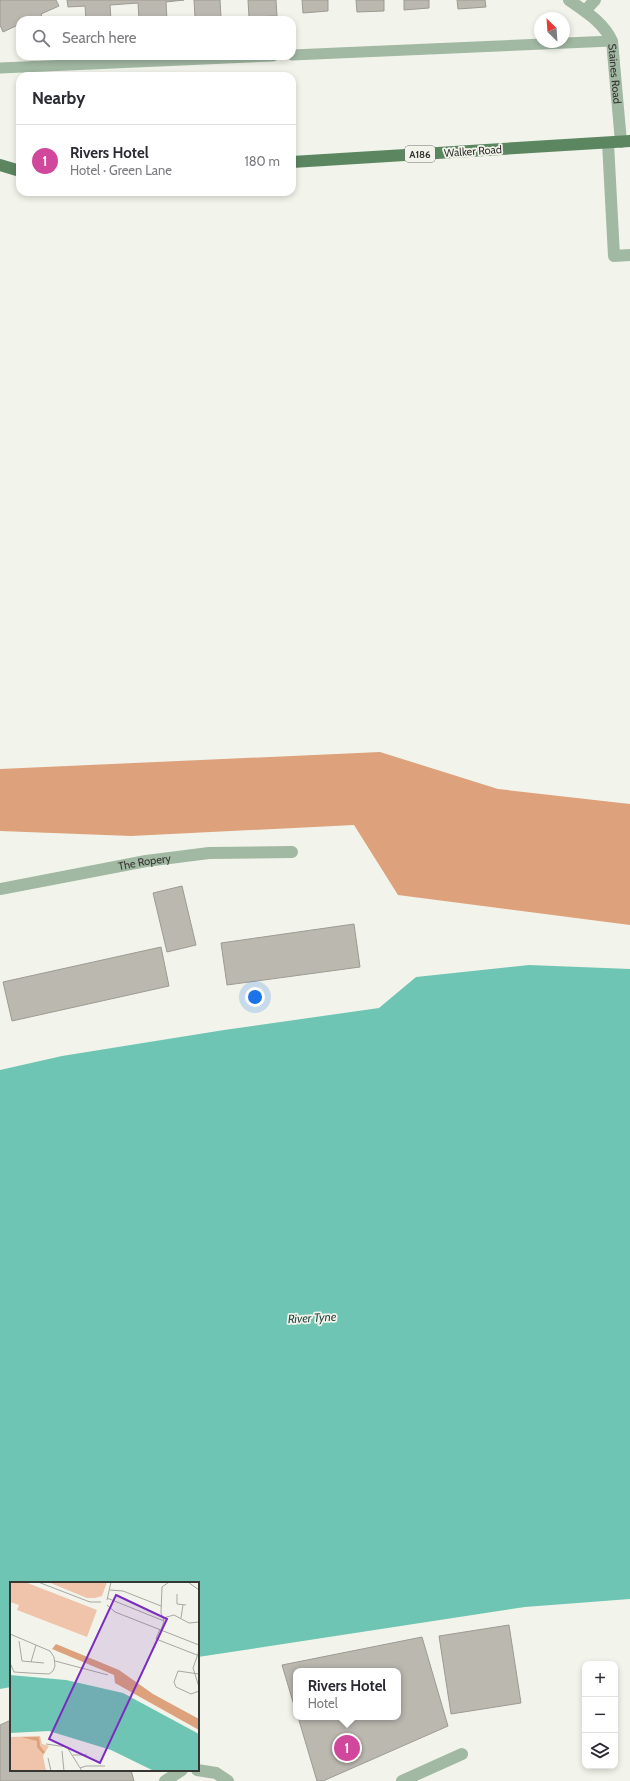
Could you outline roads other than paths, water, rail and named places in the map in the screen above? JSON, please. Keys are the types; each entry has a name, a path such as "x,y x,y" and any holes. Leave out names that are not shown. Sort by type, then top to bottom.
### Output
{"main road":[{"name":"Walker Road","path":"296,162 626,142"},
{"path":"0,165 16,170"}],"street":[{"name":"Staines Road","path":"569,0 600,23 607,31 612,41 626,142"},
{"path":"585,11 595,0"},
{"path":"608,143 614,256 630,255"},
{"name":"The Ropery","path":"0,889 114,866 209,853 292,852"},
{"path":"402,1781 462,1754"},
{"path":"199,1770 216,1773 228,1781"},
{"path":"164,1781 180,1771"}],"lane":[{"path":"296,55 612,41"},
{"path":"0,68 182,60"}],"water":[{"name":"River Tyne","path":"529,965 630,969 630,1599 525,1607 199,1657 199,1582 10,1582 10,1687 0,1689 0,1070 62,1056 224,1030 379,1008 416,977"}],"place":[{"name":"Rivers Hotel","path":"347,1748"}]}
